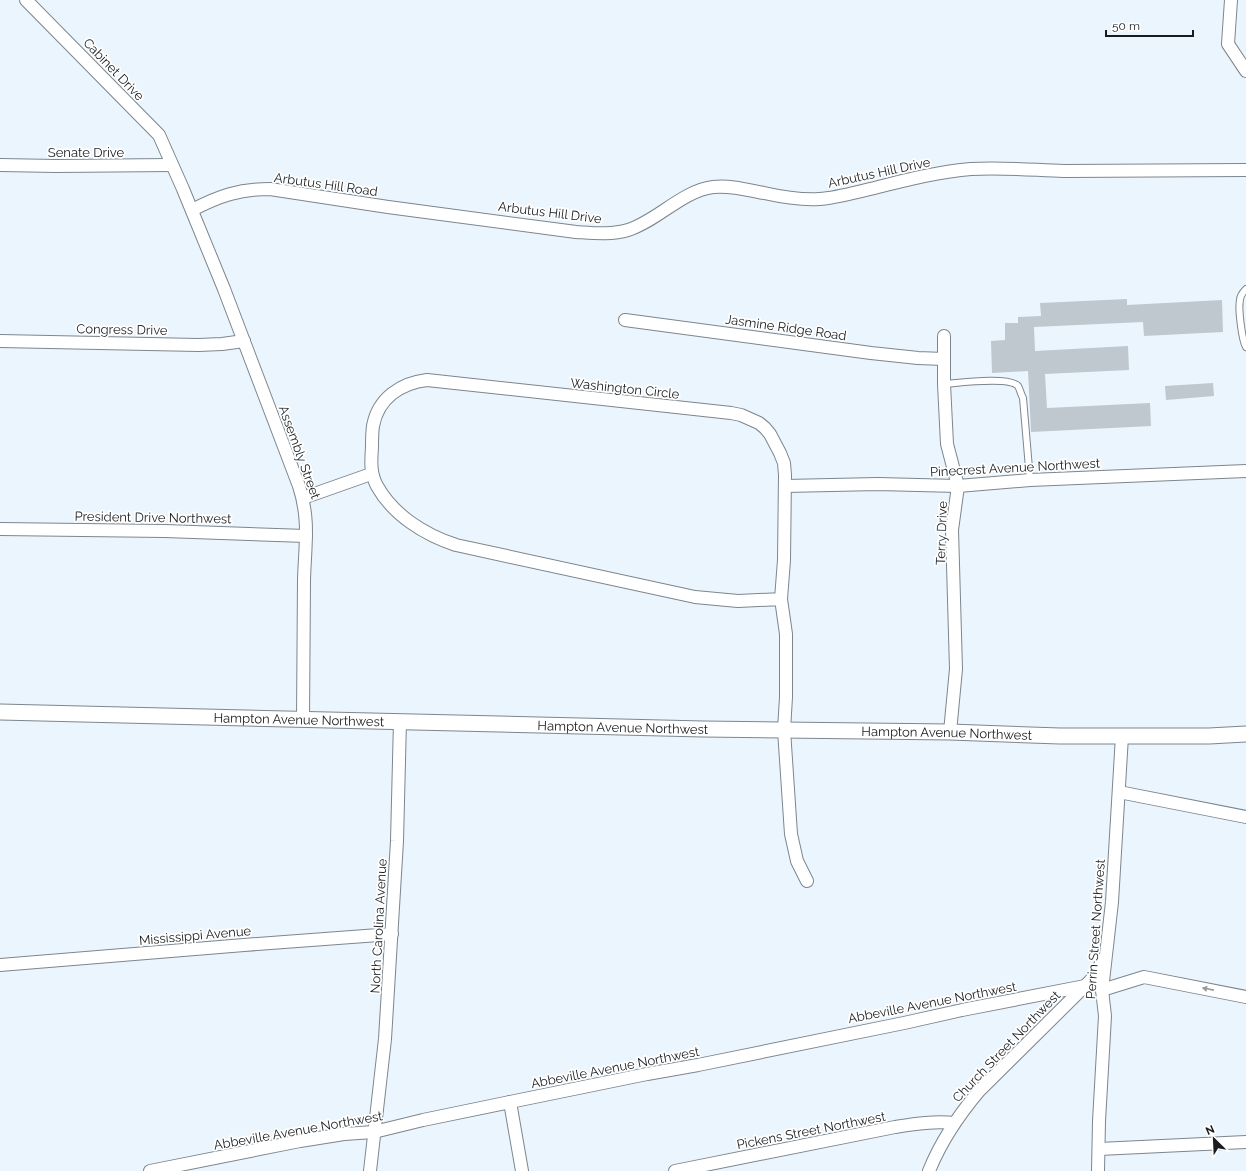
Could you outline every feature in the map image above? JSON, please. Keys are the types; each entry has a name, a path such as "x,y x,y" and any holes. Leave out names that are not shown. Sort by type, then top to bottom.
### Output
{"street":[{"name":"Cabinet Drive","path":"26,0 159,135 192,210"},
{"path":"1230,0 1228,44 1246,71"},
{"name":"Senate Drive","path":"0,165 172,165"},
{"name":"Arbutus Hill Drive","path":"459,216 576,232 605,233 628,230 647,221 697,192 713,187 734,187 800,199 817,199 834,198 921,177 971,169 993,168 1115,171 1246,170"},
{"name":"Arbutus Hill Road","path":"192,210 225,195 255,189 270,189 459,216"},
{"name":"Assembly Street","path":"192,210 244,341 303,498 306,511 303,718"},
{"name":"Jasmine Ridge Road","path":"625,320 872,353 944,359"},
{"name":"Terry Drive","path":"944,336 944,384 947,444 958,486 952,530 956,669 950,732"},
{"name":"Congress Drive","path":"0,341 198,344 222,344 244,341"},
{"name":"Washington Circle","path":"781,599 738,601 695,597 456,545 430,535 402,515 384,497 372,474 373,426 380,407 386,399 399,388 427,380 731,413 741,415 759,423 770,434 784,463 785,475 784,560 781,599 786,634 786,697 784,730 791,834 797,861 807,881"},
{"name":"Pinecrest Avenue Northwest","path":"785,486 878,484 958,486 1030,480 1246,471"},
{"path":"303,498 372,474"},
{"name":"President Drive Northwest","path":"0,529 166,531 306,536"},
{"name":"Hampton Avenue Northwest","path":"0,712 303,718 526,725 1122,736 1246,734"},
{"name":"North Carolina Avenue","path":"370,1171 385,1039 392,934 400,721"},
{"name":"Perrin Street Northwest","path":"1098,1171 1105,1016 1102,990 1112,902 1122,736"},
{"path":"1119,792 1246,817"},
{"name":"Mississippi Avenue","path":"0,966 392,934"},
{"name":"Church Street Northwest","path":"929,1171 943,1140 954,1123 979,1091 1085,986 1097,972 1102,963 1107,943"},
{"path":"1102,990 1144,977 1246,997"},
{"name":"Abbeville Avenue Northwest","path":"150,1171 300,1141 344,1134 374,1132 510,1102 1085,986"},
{"path":"510,1102 522,1171"},
{"name":"Pickens Street Northwest","path":"675,1171 902,1126 942,1121 954,1123"},
{"path":"1099,1149 1246,1142"}],"lane":[{"path":"1246,289 1242,292 1240,299 1243,337 1246,348"},
{"path":"944,384 998,381 1010,382 1017,386 1023,398 1030,480"}],"building":[{"path":"1127,299 1127,305 1222,300 1223,332 1144,336 1143,322 1034,327 1035,351 1128,346 1129,370 1045,374 1047,408 1150,403 1151,426 1031,432 1028,371 992,373 991,341 1005,340 1005,323 1018,323 1018,317 1041,316 1040,303"},
{"path":"1213,383 1214,396 1166,400 1165,386"}]}
